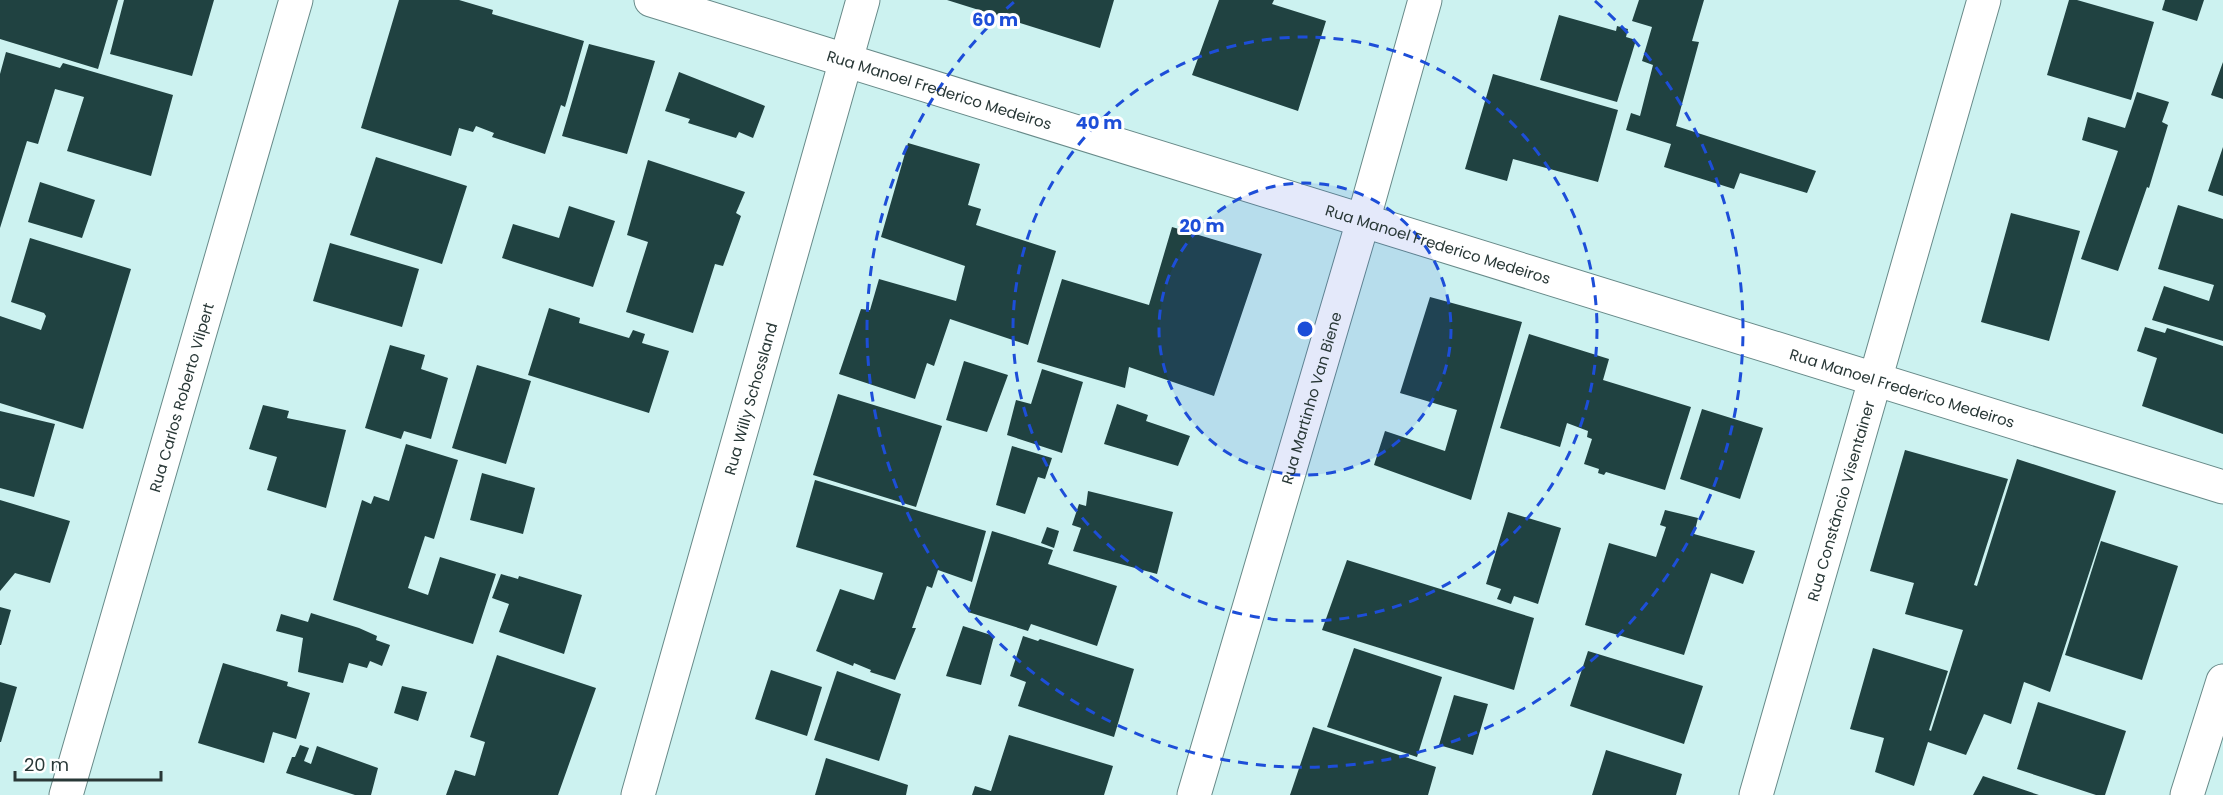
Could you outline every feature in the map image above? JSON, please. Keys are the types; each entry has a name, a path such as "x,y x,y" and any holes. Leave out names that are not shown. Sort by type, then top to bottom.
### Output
{"street":[{"name":"Rua Carlos Roberto Vilpert","path":"66,795 296,0"},
{"name":"Rua Manoel Frederico Medeiros","path":"651,0 2223,487"},
{"name":"Rua Willy Schossland","path":"638,795 862,0"},
{"name":"Rua Martinho Van Biene","path":"1194,795 1363,220 1425,0"},
{"name":"Rua Constâncio Visentainer","path":"1756,795 1984,0"},
{"path":"2187,795 2223,681"}],"building":[{"path":"0,0 118,0 98,69 0,39"},
{"path":"124,0 214,0 192,76 110,54"},
{"path":"399,0 459,0 493,10 492,14 584,41 565,107 561,105 545,154 492,137 494,133 476,126 473,132 459,128 451,156 361,128"},
{"path":"947,0 1114,0 1100,48"},
{"path":"1219,0 1274,0 1272,4 1326,21 1298,111 1192,75"},
{"path":"1639,0 1704,0 1692,41 1699,42 1676,126 1816,171 1807,193 1740,173 1734,189 1664,167 1671,144 1626,130 1631,113 1640,116 1653,65 1642,61 1652,27 1632,21"},
{"path":"2069,0 2077,0 2154,22 2131,100 2047,75"},
{"path":"2165,0 2204,0 2197,21 2162,10"},
{"path":"1559,15 1616,31 1617,26 1628,29 1626,37 1636,40 1617,102 1540,80"},
{"path":"589,44 655,61 627,154 562,136"},
{"path":"6,52 60,68 63,63 173,95 151,176 67,151 84,97 55,89 38,144 27,141 0,228 0,74"},
{"path":"2223,62 2223,99 2211,95"},
{"path":"679,72 765,106 753,138 739,132 736,138 688,123 690,119 665,111"},
{"path":"1493,74 1618,110 1598,182 1513,159 1507,181 1465,169"},
{"path":"2137,92 2169,102 2162,122 2168,125 2149,188 2147,187 2118,271 2081,259 2118,151 2082,140 2088,117 2125,128"},
{"path":"908,143 980,164 968,205 981,209 976,225 1056,251 1028,345 950,319 934,366 927,363 915,399 839,374 861,309 870,310 879,279 956,301 965,266 881,237"},
{"path":"2223,147 2223,196 2208,191"},
{"path":"376,157 467,186 442,264 350,235"},
{"path":"648,160 745,192 736,213 741,216 723,266 715,264 693,333 626,312 648,242 627,235"},
{"path":"40,182 95,200 82,238 28,222"},
{"path":"2178,205 2223,219 2223,341 2152,320 2164,286 2209,301 2214,285 2158,269"},
{"path":"569,206 615,221 593,287 502,258 513,224 559,238"},
{"path":"2011,213 2080,231 2049,341 1981,322"},
{"path":"1172,227 1262,254 1214,396 1129,367 1125,388 1037,362 1062,279 1149,305"},
{"path":"30,238 131,269 83,429 0,403 0,316 41,330 46,316 44,313 11,302"},
{"path":"330,243 419,269 402,327 313,301"},
{"path":"1430,297 1522,322 1471,500 1374,465 1385,431 1445,451 1457,410 1400,393"},
{"path":"549,308 580,318 579,323 629,338 633,330 645,334 642,343 669,351 649,413 528,375"},
{"path":"2145,327 2165,333 2167,328 2223,346 2223,434 2142,406 2157,358 2137,351"},
{"path":"1529,334 1609,359 1603,380 1691,407 1665,490 1606,472 1604,475 1598,473 1599,469 1584,464 1592,439 1587,437 1588,431 1567,423 1560,447 1500,428"},
{"path":"390,345 425,355 421,369 448,378 431,439 404,431 401,439 365,428"},
{"path":"964,361 1008,375 987,432 946,420"},
{"path":"477,365 531,381 506,464 452,448"},
{"path":"1042,369 1083,382 1062,453 1007,435 1016,400 1031,404"},
{"path":"838,394 942,426 916,507 813,475"},
{"path":"1117,404 1148,415 1146,421 1190,436 1178,466 1104,444"},
{"path":"263,405 289,411 287,418 346,430 326,508 267,490 277,457 249,449"},
{"path":"1702,409 1763,428 1740,499 1680,479"},
{"path":"0,411 55,424 34,497 0,488"},
{"path":"406,444 458,460 434,539 425,536 408,588 428,595 440,557 496,574 473,644 333,600 362,500 371,504 374,496 389,501"},
{"path":"1012,446 1052,458 1045,479 1038,477 1025,514 996,505"},
{"path":"1905,450 2008,479 1974,585 1977,586 2017,459 2116,491 2050,692 2024,682 2011,724 1984,714 1966,755 1928,742 1914,786 1875,772 1884,738 1850,729 1873,648 1948,671 1929,730 1931,731 1963,630 1905,614 1914,583 1870,571"},
{"path":"482,473 535,488 523,534 470,520"},
{"path":"815,480 986,531 972,582 938,570 932,588 927,586 912,628 916,628 895,680 870,672 871,670 854,663 853,666 816,651 840,589 874,600 883,573 796,547"},
{"path":"1088,491 1173,512 1157,574 1073,551 1081,528 1072,525 1079,504 1086,506"},
{"path":"0,500 70,521 50,583 15,573 0,591"},
{"path":"1665,510 1698,518 1694,534 1755,551 1743,584 1711,573 1684,655 1585,625 1609,543 1656,557 1666,527 1660,525"},
{"path":"1508,512 1561,528 1538,604 1514,596 1511,604 1497,599 1501,589 1486,584"},
{"path":"1047,527 1059,531 1054,548 1041,543"},
{"path":"992,531 1053,550 1048,564 1117,586 1097,646 1031,624 1028,631 968,612"},
{"path":"2101,541 2178,566 2142,680 2065,655"},
{"path":"1347,560 1534,618 1514,690 1322,630"},
{"path":"501,574 518,579 519,576 582,595 564,654 499,632 509,604 492,598"},
{"path":"0,607 11,610 1,645 0,645"},
{"path":"311,613 359,628 377,636 376,640 390,645 382,666 370,661 367,668 349,663 343,683 298,672 303,638 276,631 281,614 308,622"},
{"path":"963,626 994,636 981,685 946,676"},
{"path":"1023,636 1038,641 1040,639 1134,669 1114,737 1018,706 1026,682 1010,676"},
{"path":"1354,648 1442,677 1417,757 1327,727"},
{"path":"1588,651 1703,686 1684,744 1570,706"},
{"path":"497,655 596,688 558,795 446,795 455,770 475,776 485,742 470,737"},
{"path":"223,663 288,682 287,686 310,693 296,739 273,732 264,763 198,743"},
{"path":"771,670 822,687 807,736 755,719"},
{"path":"837,671 901,694 879,761 814,740"},
{"path":"0,682 17,687 1,742 0,742"},
{"path":"402,686 427,692 418,721 394,713"},
{"path":"1454,695 1488,704 1473,755 1439,745"},
{"path":"2038,702 2126,731 2105,795 2096,795 2017,769"},
{"path":"1313,727 1436,767 1428,795 1290,795"},
{"path":"1009,735 1113,766 1104,795 972,795 975,786 991,791"},
{"path":"300,745 309,748 304,761 311,764 317,746 378,768 371,795 355,795 286,773"},
{"path":"1606,750 1682,774 1676,795 1592,795"},
{"path":"826,758 908,785 906,795 815,795"},
{"path":"1983,776 2039,795 1973,795"}]}
